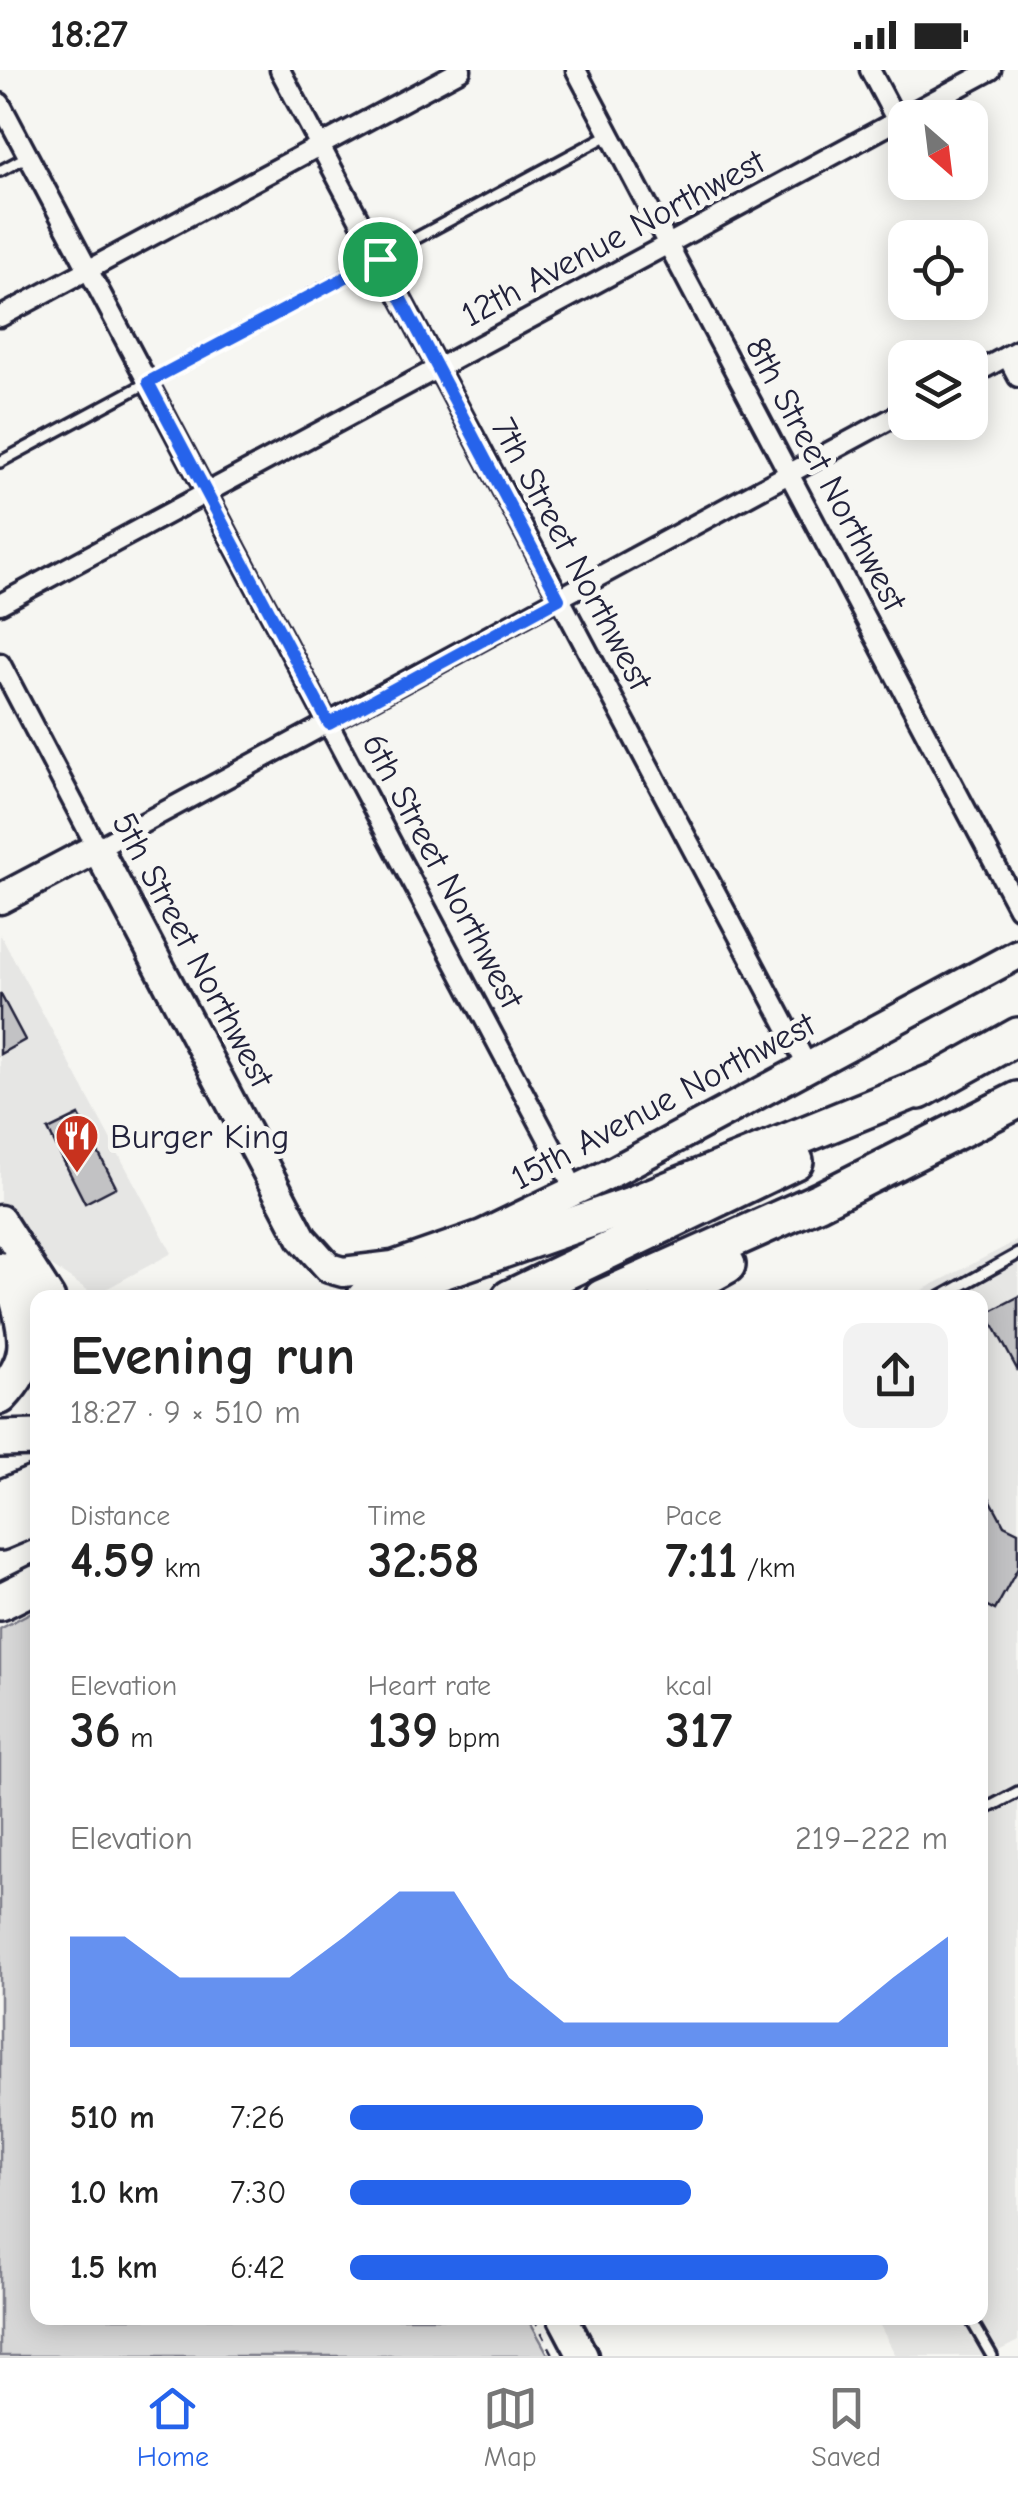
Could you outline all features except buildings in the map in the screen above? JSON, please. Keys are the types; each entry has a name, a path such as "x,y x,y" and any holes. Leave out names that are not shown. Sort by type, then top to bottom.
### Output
{"highway":[{"path":"527,1290 732,1194 1018,1036"},
{"path":"388,1290 632,1205 939,1080"},
{"path":"619,1290 922,1150 1018,1100"},
{"path":"682,1290 922,1150"},
{"path":"0,1396 22,1366 30,1329"},
{"path":"0,1438 30,1438"},
{"path":"0,1499 30,1486"},
{"path":"0,1532 30,1519"},
{"path":"0,1602 30,1587"}],"street":[{"name":"7th Street Northwest","path":"280,70 808,1067"},
{"path":"0,317 460,70"},
{"name":"8th Street Northwest","path":"576,70 1018,908"},
{"path":"870,70 888,103"},
{"name":"12th Avenue Northwest","path":"935,100 991,70"},
{"name":"6th Street Northwest","path":"0,103 576,1192"},
{"name":"12th Avenue Northwest","path":"0,604 888,125"},
{"path":"988,366 1012,353 1018,377"},
{"path":"0,900 888,420"},
{"name":"5th Street Northwest","path":"0,663 302,1238 328,1268"},
{"name":"15th Avenue Northwest","path":"328,1268 343,1272 393,1266 482,1235 576,1192 1018,954"},
{"path":"0,1220 31,1290"},
{"path":"0,1267 30,1294"},
{"path":"567,2325 583,2356"}],"lane":[{"path":"0,462 610,134"},
{"path":"0,171 28,156"},
{"path":"953,1290 1018,1254"},
{"path":"988,1808 1018,1792"},
{"path":"974,2325 992,2356"}],"path":[{"path":"538,2325 554,2356"}],"shaded area":[{"path":"0,934 172,1253 104,1290 88,1290 41,1259 30,1240 0,1255"},
{"path":"1018,1240 1018,2341 989,2356 896,2356 880,2325 988,2325 988,1290 922,1290"},
{"path":"30,1613 30,2325 532,2325 549,2356 0,2356 0,1629"}],"place":[{"name":"Burger King","path":"77,1174"}],"route":[{"path":"380,259 559,599 329,724 148,382 380,259"}]}
